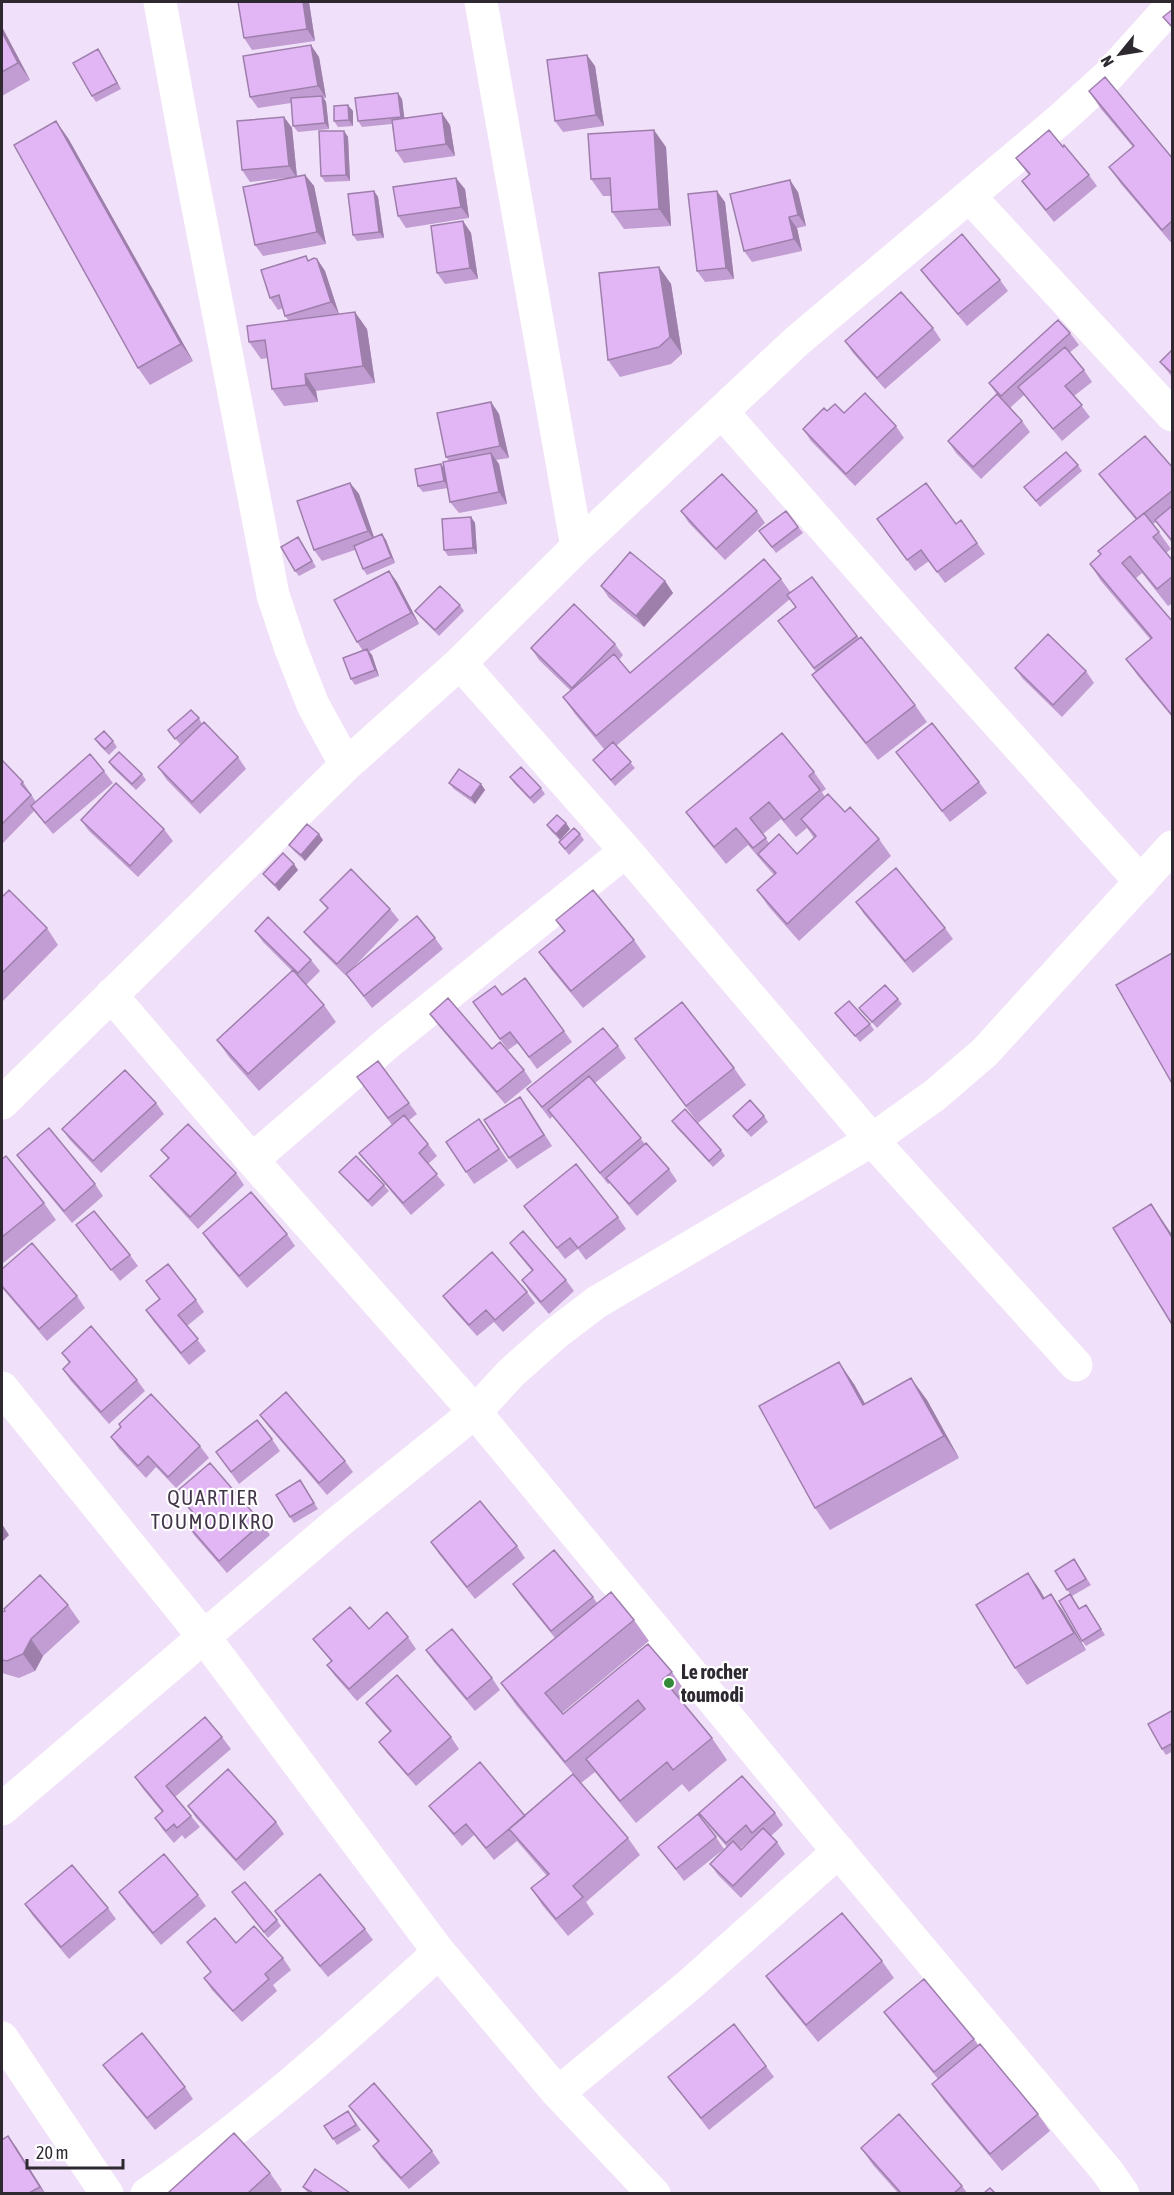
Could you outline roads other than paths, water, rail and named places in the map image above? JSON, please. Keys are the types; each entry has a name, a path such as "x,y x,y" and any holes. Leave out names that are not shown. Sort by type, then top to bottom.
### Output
{"street":[{"path":"160,2 273,595 313,705 346,765"},
{"path":"481,2 577,547"},
{"path":"2,1103 346,765 459,663 577,547 797,341 1062,118 1108,76 1173,5"},
{"path":"969,196 1173,415"},
{"path":"722,412 1141,882"},
{"path":"459,663 626,851 872,1140 1076,1365"},
{"path":"2,1809 336,1524 475,1412 511,1373 597,1302 872,1140 935,1095 985,1052 1173,848"},
{"path":"252,1160 389,1042 626,851"},
{"path":"111,995 252,1160 475,1412 1123,2193"},
{"path":"2,1388 204,1637 439,1952 558,2093 654,2193"},
{"path":"558,2093 688,1986 839,1851"},
{"path":"147,2193 189,2165 274,2099 338,2045 439,1952"},
{"path":"2,2038 107,2193"}],"place":[{"name":"Le rocher toumodi","path":"669,1683"}],"district":[{"name":"QUARTIER TOUMODIKRO","path":"213,1510"}]}
